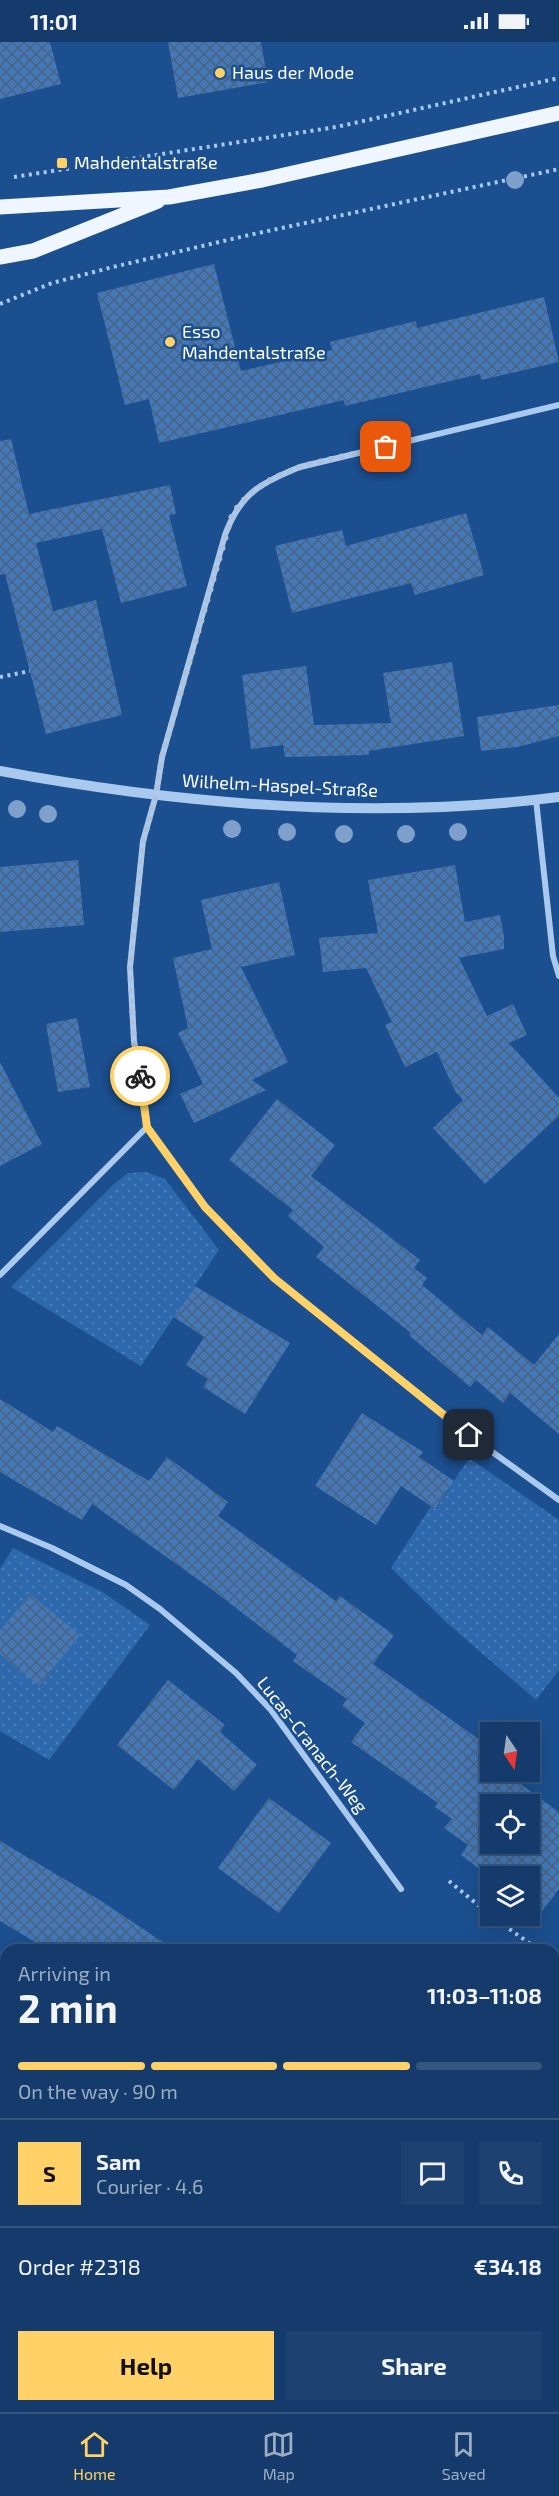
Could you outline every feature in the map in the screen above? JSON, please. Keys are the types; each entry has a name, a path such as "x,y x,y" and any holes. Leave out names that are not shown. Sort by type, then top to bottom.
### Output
{"main road":[{"path":"0,207 169,197 295,172 559,113"},
{"path":"0,257 33,251 169,197"}],"street":[{"path":"559,405 300,467 260,484 241,502 225,535 162,757 156,795 143,842 130,967 134,1041 147,1127 205,1207 274,1278 452,1423 559,1500"},
{"name":"Wilhelm-Haspel-Straße","path":"0,771 81,786 156,795 326,808 432,808 559,797"},
{"path":"536,800 553,956 559,976"},
{"path":"0,1275 147,1127"},
{"name":"Lucas-Cranach-Weg","path":"0,1526 126,1585 160,1609 236,1673 271,1710 401,1889"}],"path":[{"path":"4,178 336,127 559,78"},
{"path":"0,304 52,283 113,267 249,235 559,170"},
{"path":"0,677 30,671"},
{"path":"449,1881 480,1906"},
{"path":"506,1926 530,1944"}],"green space":[{"path":"146,1172 165,1179 219,1250 141,1366 11,1287 114,1184 128,1173"},
{"path":"469,1458 559,1520 559,1670 536,1700 447,1623 391,1568 431,1506 436,1509"},
{"path":"13,1548 104,1593 150,1625 49,1760 0,1731 0,1569"}],"building":[{"path":"0,42 50,42 61,84 0,99"},
{"path":"168,42 261,42 268,82 178,98"},
{"path":"214,264 241,371 332,350 330,342 416,321 417,328 544,297 559,362 481,380 480,374 345,406 344,400 159,443 149,399 125,405 97,293"},
{"path":"11,439 29,514 170,485 176,514 169,515 187,586 121,603 102,529 36,543 53,611 96,600 122,715 46,734 5,574 0,575 0,441"},
{"path":"466,513 484,575 415,595 411,583 292,613 275,546 342,530 346,546"},
{"path":"452,662 464,736 369,751 369,755 285,757 283,745 251,749 242,675 306,666 314,725 391,723 383,673"},
{"path":"559,705 559,736 518,747 481,751 477,717"},
{"path":"78,860 84,925 0,932 0,867"},
{"path":"455,865 465,922 500,915 504,936 504,949 459,958 487,1016 513,1004 527,1035 509,1043 559,1098 559,1116 485,1184 433,1128 463,1100 455,1091 437,1052 405,1067 385,1025 392,1022 366,968 323,972 319,938 378,933 368,880"},
{"path":"279,882 295,955 241,967 288,1062 252,1080 266,1090 194,1123 180,1094 203,1084 178,1033 188,1028 173,958 212,949 201,900"},
{"path":"77,1018 90,1087 58,1092 46,1024"},
{"path":"0,1062 42,1144 0,1166"},
{"path":"277,1099 335,1145 311,1176 420,1260 414,1268 427,1278 422,1285 482,1335 488,1327 534,1365 559,1334 559,1434 510,1393 503,1403 476,1380 470,1387 409,1335 411,1333 316,1257 324,1247 288,1216 293,1210 229,1160"},
{"path":"195,1286 290,1343 245,1414 203,1387 208,1379 186,1365 204,1337 174,1317"},
{"path":"0,1399 53,1432 57,1426 149,1481 167,1457 228,1502 218,1516 336,1601 340,1596 394,1635 373,1664 480,1740 480,1782 518,1782 534,1794 480,1794 480,1854 540,1854 540,1798 559,1812 559,1889 540,1914 540,1866 480,1866 480,1869 461,1855 468,1845 444,1828 452,1819 435,1807 438,1803 351,1742 365,1723 342,1706 347,1699 293,1661 297,1655 210,1588 92,1504 82,1520 0,1472"},
{"path":"362,1413 423,1452 419,1457 454,1481 435,1509 401,1486 376,1525 315,1486"},
{"path":"30,1594 80,1635 39,1686 0,1654 0,1631"},
{"path":"168,1680 225,1725 220,1732 257,1765 234,1791 198,1759 174,1790 117,1745"},
{"path":"269,1798 331,1843 279,1913 218,1868"},
{"path":"0,1841 98,1899 166,1944 38,1944 0,1921"}],"way so far":[{"path":"140,1076 134,1041 130,967 143,842 156,795 162,757 232,515 241,502 260,484 300,467 386,447"}],"place":[{"name":"Haus der Mode","path":"220,73"},
{"name":"Mahdentalstraße","path":"62,163"},
{"name":"Esso Mahdentalstraße","path":"170,342"}],"route":[{"path":"140,1076 147,1127 205,1207 274,1278 469,1435"}]}
